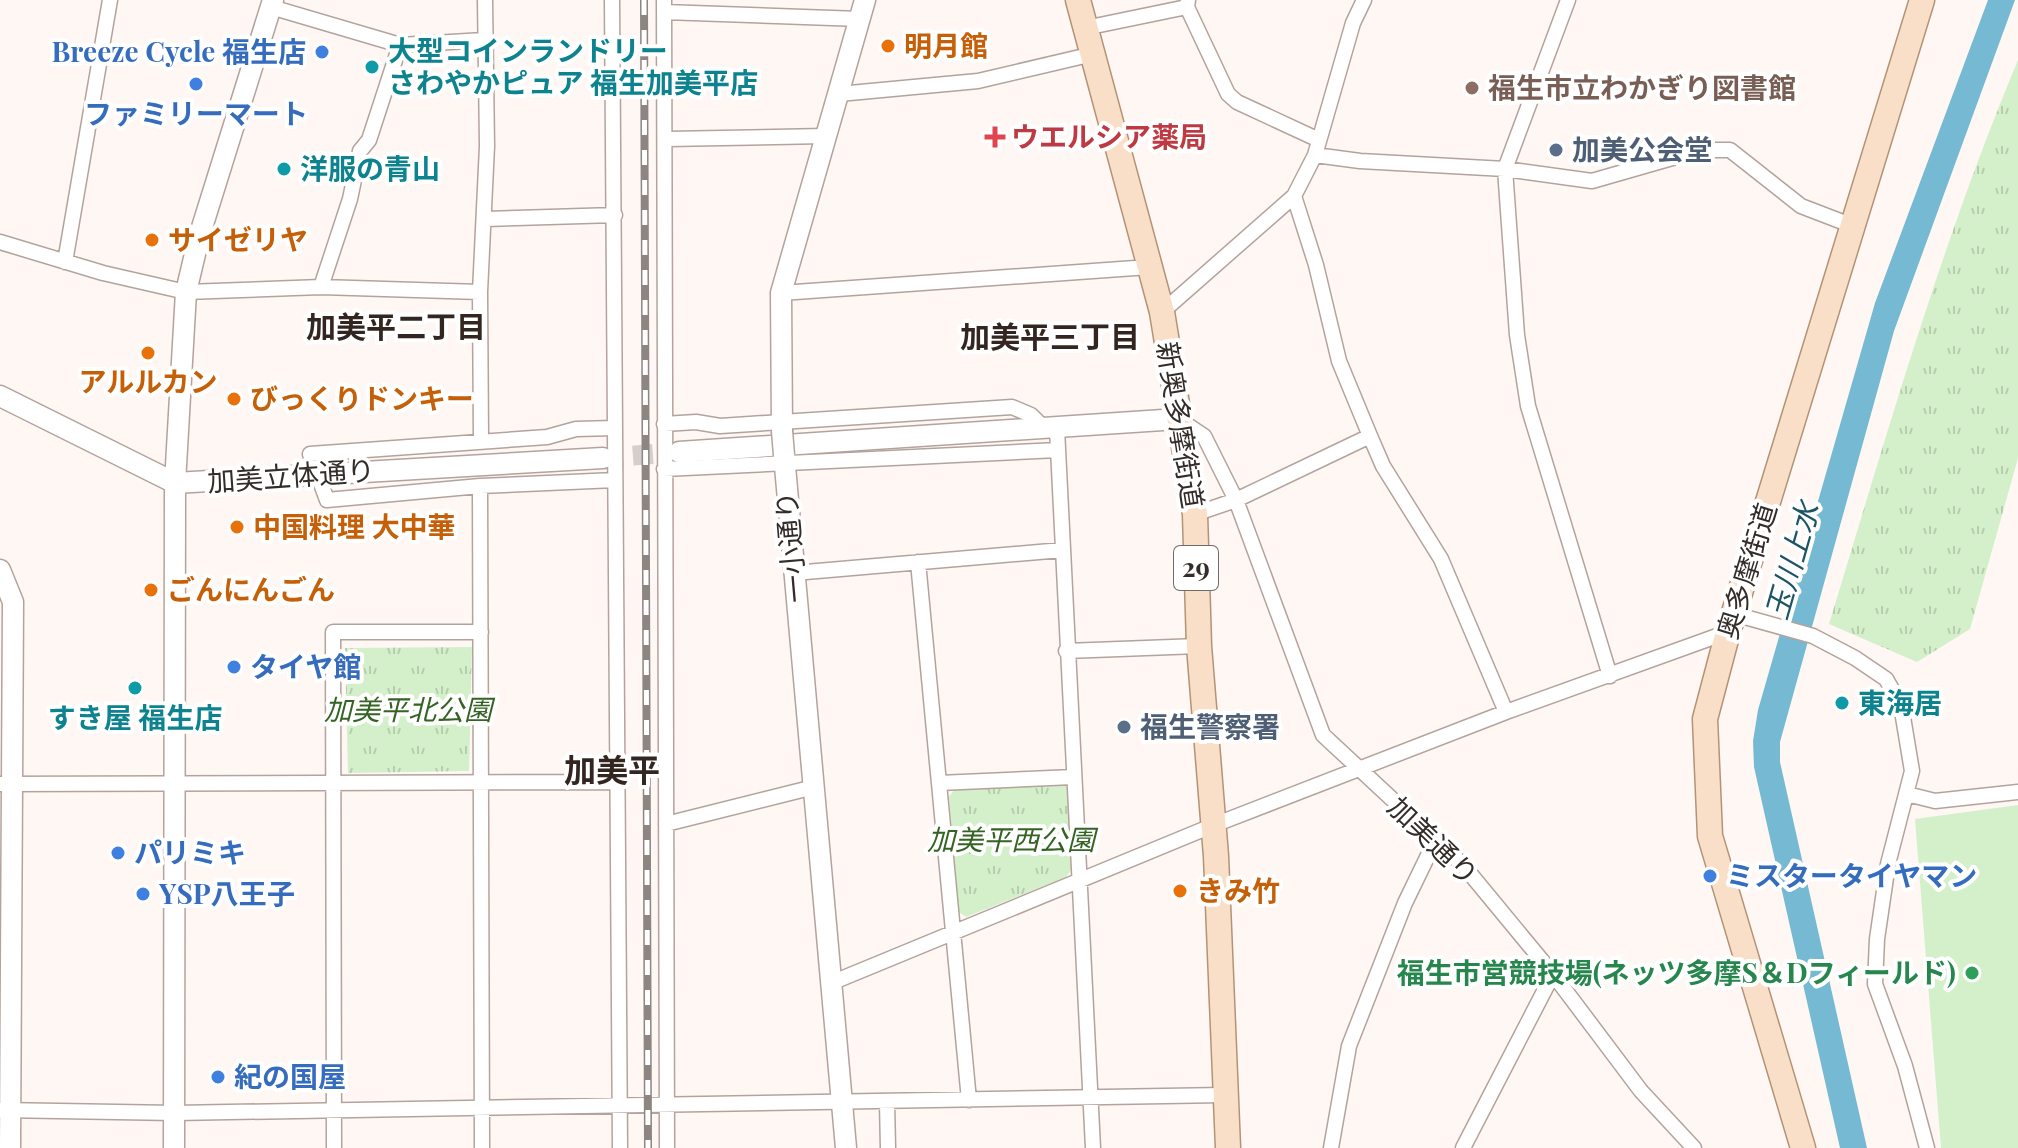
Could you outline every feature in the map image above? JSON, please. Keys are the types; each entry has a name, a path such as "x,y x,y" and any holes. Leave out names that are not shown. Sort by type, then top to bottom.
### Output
{"main road":[{"name":"新奥多摩街道","path":"1078,0 1162,312 1195,514 1199,646 1214,825 1228,1148"},
{"name":"奥多摩街道","path":"1803,1148 1710,836 1705,719 1922,0"}],"street":[{"path":"65,262 110,0"},
{"path":"481,439 485,0"},
{"path":"612,0 620,1148"},
{"path":"1162,312 1294,196 1315,155 1353,23 1364,0"},
{"path":"1568,0 1505,169 1517,335 1528,406 1610,676"},
{"path":"1085,28 1187,3 1228,94 1237,102 1319,140"},
{"path":"174,1148 172,781 175,483 186,292 199,237 272,4 400,45 484,40"},
{"path":"667,1148 664,424 667,139 664,6 862,9"},
{"name":"一小通り","path":"846,1148 784,459 781,293 862,9"},
{"path":"321,287 350,199 360,151 369,140 400,45"},
{"path":"839,94 978,81 1093,54"},
{"path":"667,139 825,136"},
{"path":"1315,155 1360,161 1505,169 1592,181 1700,150 1730,150 1801,206 1853,226"},
{"path":"1294,196 1316,265 1339,361 1390,479 1441,559 1506,712"},
{"path":"485,219 615,215"},
{"path":"0,242 65,262 186,292 321,287 480,292"},
{"path":"781,293 1149,267"},
{"name":"加美立体通り","path":"0,396 175,483 603,458"},
{"path":"664,424 696,422 720,426 782,426 1012,407 1031,415 1048,435 1062,550 1093,1148"},
{"path":"664,469 1048,435 1178,419"},
{"name":"加美通り","path":"1178,419 1204,436 1236,500 1323,735 1358,771 1463,865 1553,974 1641,1091 1694,1148"},
{"path":"614,428 576,429 547,437 481,439 310,454 327,500 480,486 615,480"},
{"path":"679,452 1048,435"},
{"path":"1195,514 1236,500 1370,436"},
{"path":"480,486 482,1148"},
{"path":"794,573 1062,550"},
{"path":"918,562 969,1100"},
{"path":"0,570 13,602 5,635 5,1110 10,1148"},
{"path":"831,983 1214,825 1506,712 1610,676 1737,621 1813,636 1886,679 1901,705 1912,771 1888,864 1877,939 1875,984 1905,1066 1927,1148"},
{"path":"334,1148 333,632 481,632"},
{"path":"1066,651 1199,646"},
{"path":"939,783 1073,777"},
{"path":"5,784 172,781 619,782"},
{"path":"666,824 814,787"},
{"path":"1907,794 1935,801 2018,792"},
{"path":"1331,1148 1349,1046 1405,903 1436,839"},
{"path":"1463,1148 1553,974"},
{"path":"5,1110 175,1113 1224,1095"},
{"path":"887,1102 888,1148"}],"green space":[{"path":"2018,60 2018,458 1970,629 1917,662 1829,624 1940,269"},
{"name":"加美平北公園","path":"472,647 469,771 348,773 345,648"},
{"name":"加美平西公園","path":"1062,783 1070,790 1072,869 1066,877 966,917 959,912 949,797 954,790"},
{"name":"福生市営競技場(ネッツ多摩S＆Dフィールド)","path":"2018,805 2018,1148 1941,1148 1915,819"}],"water":[{"path":"1988,0 2015,0 1894,331 1780,742 1780,762 1867,1148 1840,1148 1754,767 1753,741 1758,710 1875,303"}],"tunnel":[{"path":"603,458 679,452"}],"railway":[{"path":"644,0 648,1148"}],"place":[{"name":"明月館","path":"888,46"},
{"name":"Breeze Cycle 福生店","path":"322,52"},
{"name":"大型コインランドリー さわやかピュア 福生加美平店","path":"372,67"},
{"name":"ファミリーマート","path":"196,84"},
{"name":"福生市立わかぎり図書館","path":"1472,88"},
{"name":"ウエルシア薬局","path":"995,137"},
{"name":"加美公会堂","path":"1556,150"},
{"name":"洋服の青山","path":"284,169"},
{"name":"サイゼリヤ","path":"152,240"},
{"name":"アルルカン","path":"148,353"},
{"name":"びっくりドンキー","path":"234,399"},
{"name":"中国料理 大中華","path":"237,527"},
{"name":"ごんにんごん","path":"151,590"},
{"name":"タイヤ館","path":"234,667"},
{"name":"すき屋 福生店","path":"135,688"},
{"name":"東海居","path":"1842,703"},
{"name":"福生警察署","path":"1124,727"},
{"name":"パリミキ","path":"118,853"},
{"name":"ミスタータイヤマン","path":"1710,876"},
{"name":"きみ竹","path":"1180,891"},
{"name":"YSP八王子","path":"143,894"},
{"name":"福生市営競技場(ネッツ多摩S＆Dフィールド)","path":"1972,973"},
{"name":"紀の国屋","path":"218,1077"}],"district":[{"name":"加美平二丁目","path":"396,328"},
{"name":"加美平三丁目","path":"1050,338"},
{"name":"加美平","path":"612,771"}],"water label":[{"name":"玉川上水","path":"1793,561"}]}
